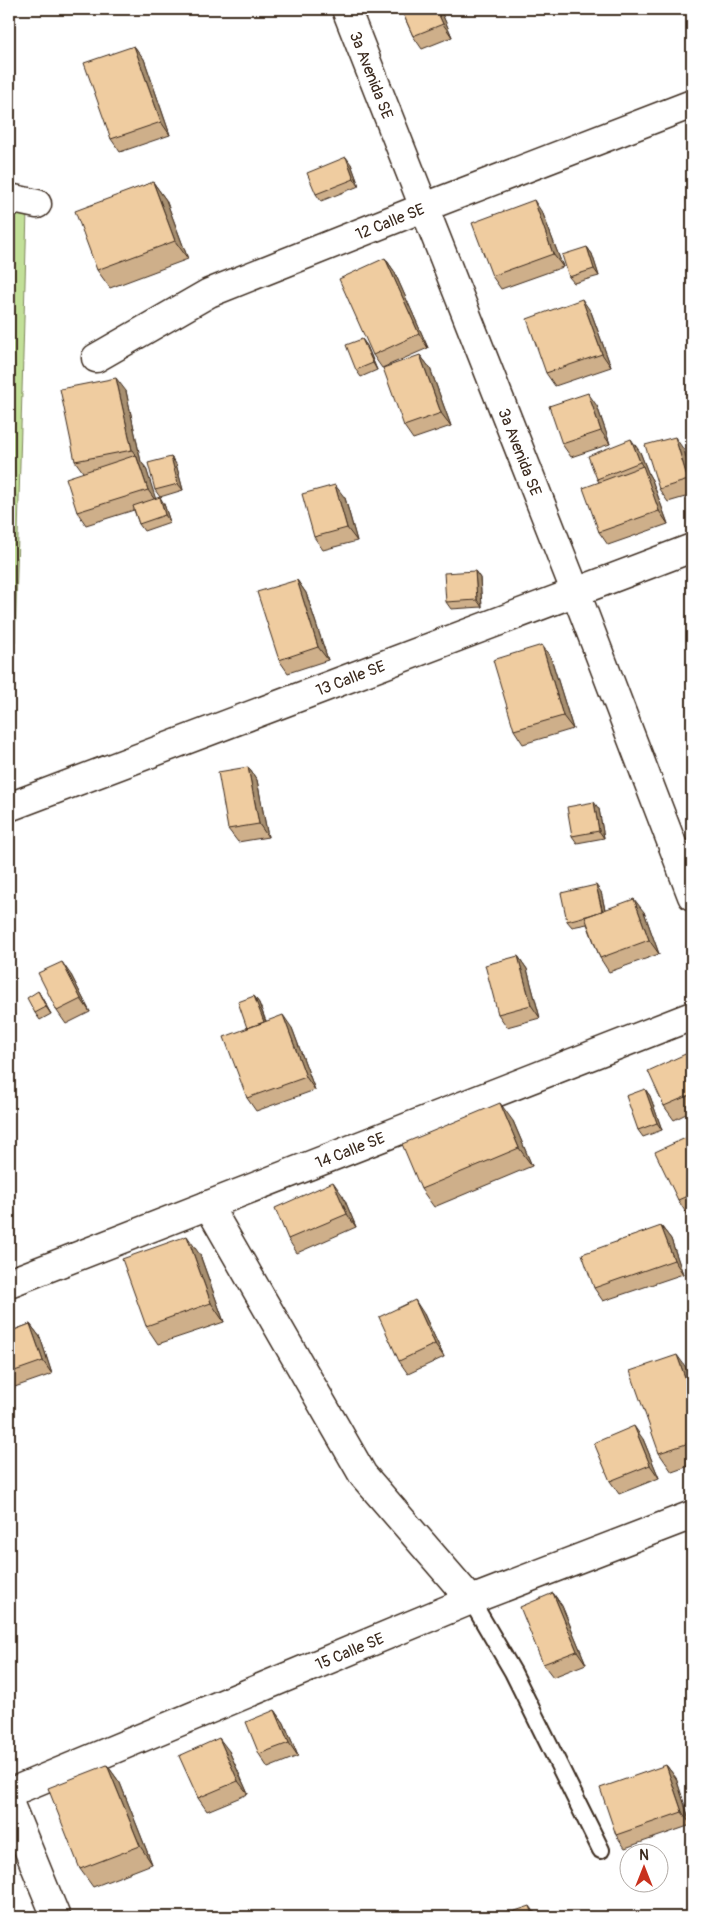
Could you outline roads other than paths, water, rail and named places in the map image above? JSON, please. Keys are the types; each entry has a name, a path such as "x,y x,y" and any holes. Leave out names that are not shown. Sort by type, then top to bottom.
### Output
{"street":[{"name":"3a Avenida SE","path":"346,9 576,593 692,896"},
{"name":"12 Calle SE","path":"96,358 209,293 692,104"},
{"path":"9,198 36,204"},
{"name":"13 Calle SE","path":"9,807 692,548"},
{"name":"14 Calle SE","path":"9,1283 692,1016"},
{"path":"208,1205 364,1475 470,1600"},
{"name":"15 Calle SE","path":"9,1793 470,1600 692,1515"},
{"path":"9,1802 56,1917"}],"lane":[{"path":"470,1600 513,1672 601,1850"}]}
